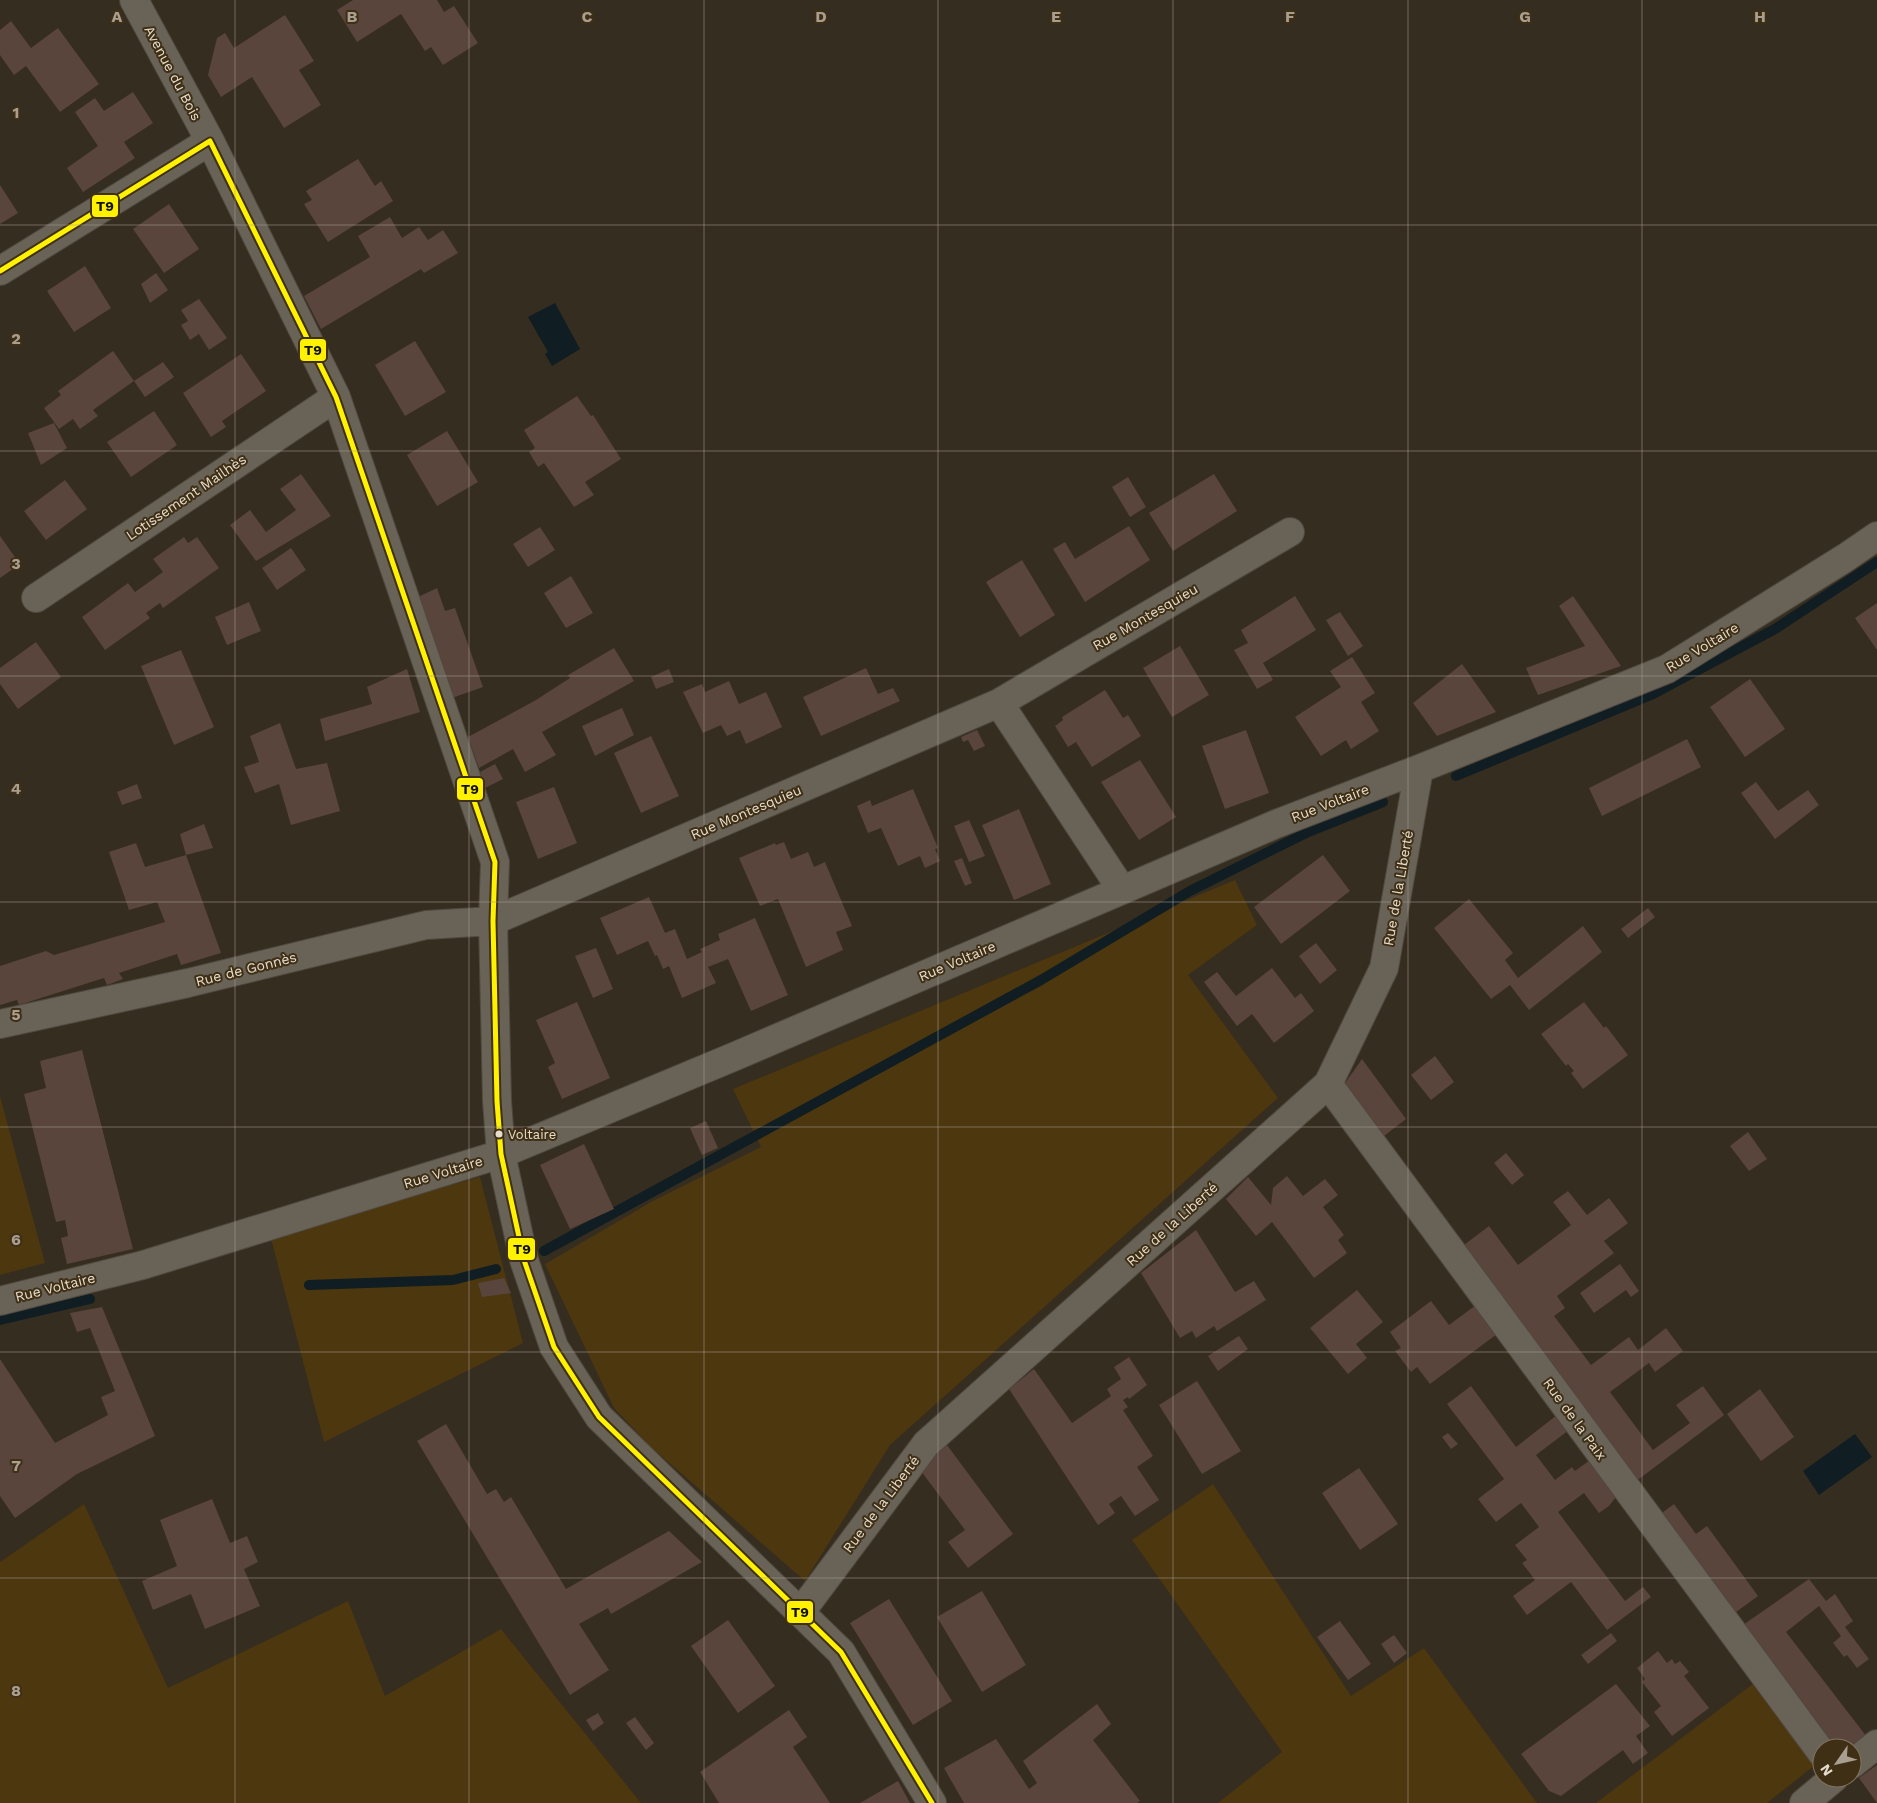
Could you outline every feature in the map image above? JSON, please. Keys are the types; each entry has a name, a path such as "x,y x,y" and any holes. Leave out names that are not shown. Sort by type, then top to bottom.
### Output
{"street":[{"name":"Avenue du Bois","path":"134,0 210,142 307,341 336,396 494,862 493,921 497,1101 501,1154 524,1260 554,1347 599,1417 841,1652 932,1803"},
{"path":"0,271 210,142"},
{"name":"Lotissement Mailhès","path":"36,598 336,396"},
{"name":"Rue Montesquieu","path":"493,921 1000,702 1290,532"},
{"name":"Rue Voltaire","path":"0,1301 143,1265 501,1154 747,1052 1276,824 1668,669 1877,536"},
{"path":"1000,702 1122,890"},
{"name":"Rue de la Liberté","path":"800,1613 926,1444 1328,1084 1384,968 1419,769"},
{"name":"Rue de Gonnès","path":"0,1024 188,983 426,925 493,921"},
{"name":"Rue de la Paix","path":"1328,1084 1812,1739"},
{"path":"1862,1756 1877,1744"},
{"path":"1804,1803 1822,1788"}],"shaded area":[{"path":"555,303 580,349 552,366 545,354 548,352 528,317"},
{"path":"1235,880 1257,925 1188,975 1278,1098 890,1445 805,1581 651,1447 614,1408 545,1264 653,1201 761,1147 733,1089"},
{"path":"0,1096 45,1263 0,1275"},
{"path":"480,1177 523,1343 324,1442 270,1235"},
{"path":"1855,1434 1872,1457 1819,1495 1803,1471"},
{"path":"1213,1484 1351,1696 1424,1648 1537,1803 1218,1803 1282,1752 1132,1540"},
{"path":"84,1504 168,1688 348,1601 385,1696 501,1629 641,1803 0,1803 0,1562"},
{"path":"1754,1683 1812,1763 1812,1768 1767,1803 1596,1803"}],"building":[{"path":"353,0 437,0 444,12 454,6 478,43 443,65 431,47 425,51 401,14 357,42 337,10"},
{"path":"285,15 314,61 299,70 321,105 284,128 252,77 221,97 208,75 217,38 225,33 234,48"},
{"path":"11,21 31,48 58,28 99,84 60,112 26,66 14,75 0,55 0,30"},
{"path":"133,92 153,123 124,142 135,158 83,192 67,168 98,146 75,112 95,98 104,111"},
{"path":"358,159 375,186 381,181 393,201 328,242 304,204 312,200 306,191"},
{"path":"0,185 18,213 0,224"},
{"path":"169,204 199,249 164,273 133,229"},
{"path":"390,217 402,238 419,227 428,240 443,230 458,253 424,273 421,269 321,329 304,296 370,257 358,236"},
{"path":"85,266 111,308 74,332 47,291"},
{"path":"156,273 168,290 150,303 141,284"},
{"path":"199,299 227,338 209,350 199,334 190,340 181,325 188,321 181,310"},
{"path":"415,341 446,392 405,416 375,365"},
{"path":"113,351 134,381 93,410 98,416 80,429 73,419 59,429 44,408 61,395 58,391"},
{"path":"241,354 266,391 222,421 226,427 211,437 183,393"},
{"path":"163,362 174,377 145,397 134,381"},
{"path":"577,396 591,416 593,415 621,459 585,482 594,495 574,507 544,463 538,467 529,452 535,448 524,430"},
{"path":"154,411 177,445 131,477 107,442"},
{"path":"54,423 67,448 41,465 28,433"},
{"path":"447,431 478,482 437,506 407,455"},
{"path":"301,474 331,516 256,561 230,525 250,510 266,532 296,510 280,489"},
{"path":"1214,474 1237,511 1173,551 1149,513"},
{"path":"1128,477 1146,507 1130,517 1112,487"},
{"path":"65,480 87,509 46,540 24,511"},
{"path":"1129,526 1150,560 1085,602 1053,549 1065,542 1075,559"},
{"path":"540,527 555,550 528,567 513,544"},
{"path":"0,536 20,564 0,578"},
{"path":"184,537 188,543 197,537 219,568 163,608 160,603 146,613 150,618 105,650 82,617 128,583 135,592 163,572 153,559"},
{"path":"291,548 306,570 277,590 262,568"},
{"path":"1022,560 1055,615 1020,637 986,582"},
{"path":"571,576 593,613 566,628 544,593"},
{"path":"437,588 445,611 455,608 483,687 452,698 416,598"},
{"path":"1295,596 1316,630 1263,663 1273,680 1257,689 1234,650 1248,643 1241,630"},
{"path":"1573,596 1621,666 1538,695 1526,668 1585,646 1559,606"},
{"path":"249,602 261,631 227,645 215,617"},
{"path":"1877,603 1877,650 1855,618"},
{"path":"1340,612 1363,646 1348,656 1326,620"},
{"path":"36,642 61,677 18,709 0,684 0,668"},
{"path":"1180,646 1209,695 1172,717 1143,668"},
{"path":"614,648 634,681 542,732 556,755 525,772 513,749 479,768 468,737 536,700 570,678 568,675"},
{"path":"181,650 214,727 174,745 141,666"},
{"path":"1352,657 1375,693 1361,702 1379,731 1351,749 1346,740 1321,756 1295,717 1341,687 1330,671"},
{"path":"1462,664 1496,712 1437,736 1413,703"},
{"path":"866,668 878,694 893,688 900,701 821,736 803,697"},
{"path":"407,669 420,712 325,741 320,719 372,704 367,687"},
{"path":"669,669 674,682 656,689 651,677"},
{"path":"1750,679 1785,729 1745,757 1710,707"},
{"path":"729,681 739,704 766,692 782,727 746,744 740,730 727,736 721,725 703,733 683,692 702,684 705,692"},
{"path":"1105,690 1123,718 1128,715 1141,736 1092,767 1076,742 1068,747 1055,726 1063,720 1062,717"},
{"path":"622,708 634,735 595,756 582,726"},
{"path":"280,723 296,769 327,763 340,811 291,825 279,784 255,793 244,767 259,762 250,736"},
{"path":"977,730 985,746 974,751 968,740 963,742 961,737"},
{"path":"1246,730 1269,793 1225,809 1202,746"},
{"path":"651,736 679,796 641,813 614,753"},
{"path":"1687,739 1701,767 1602,816 1589,788"},
{"path":"1140,760 1176,817 1139,840 1101,782"},
{"path":"495,764 503,779 485,788 480,772"},
{"path":"1756,782 1778,811 1808,790 1819,805 1775,839 1741,793"},
{"path":"137,784 142,798 122,805 117,792"},
{"path":"554,787 577,843 538,859 516,802"},
{"path":"913,789 938,848 935,849 940,861 925,868 920,856 898,866 881,828 868,833 857,806 870,800 872,806"},
{"path":"1019,809 1051,884 1014,900 982,825"},
{"path":"969,820 985,856 969,862 954,826"},
{"path":"204,824 213,848 186,855 180,834"},
{"path":"784,842 791,859 808,852 814,867 825,862 852,926 836,932 843,950 806,967 778,899 760,906 739,858 775,843 776,845"},
{"path":"136,843 145,867 186,855 221,953 181,965 177,954 119,973 123,979 107,985 104,978 19,1005 17,1000 0,1005 0,966 46,951 54,955 165,922 157,902 129,910 109,852"},
{"path":"1323,855 1350,891 1281,944 1254,907"},
{"path":"962,858 972,883 965,886 954,861"},
{"path":"649,897 665,933 675,929 687,959 702,952 700,949 720,940 718,934 755,918 788,995 751,1011 728,959 708,967 716,983 682,998 669,966 663,969 648,941 617,955 600,918"},
{"path":"1469,899 1513,953 1505,960 1518,978 1583,926 1602,952 1529,1010 1510,985 1491,999 1434,928"},
{"path":"1648,908 1655,917 1628,938 1621,929"},
{"path":"1316,943 1337,970 1320,984 1299,956"},
{"path":"596,948 613,989 593,998 575,956"},
{"path":"1272,968 1295,998 1301,993 1314,1011 1274,1043 1252,1014 1237,1026 1204,982 1217,972 1236,996"},
{"path":"577,1002 610,1078 562,1099 548,1067 555,1063 536,1020"},
{"path":"1584,1002 1604,1028 1606,1026 1628,1055 1583,1089 1571,1073 1574,1071 1568,1064 1566,1066 1541,1034"},
{"path":"82,1050 133,1249 67,1264 61,1238 68,1236 65,1220 56,1222 24,1094 46,1088 40,1061"},
{"path":"1435,1056 1454,1082 1431,1100 1411,1075"},
{"path":"1362,1059 1406,1119 1380,1139 1343,1086"},
{"path":"706,1121 718,1148 702,1155 690,1128"},
{"path":"1748,1132 1767,1159 1749,1171 1730,1146"},
{"path":"584,1144 614,1209 570,1229 540,1165"},
{"path":"1506,1153 1524,1175 1512,1185 1494,1163"},
{"path":"1287,1176 1303,1196 1325,1179 1338,1195 1323,1207 1344,1235 1338,1240 1347,1253 1314,1278 1272,1222 1256,1236 1226,1199 1248,1177 1271,1205 1273,1188"},
{"path":"1568,1191 1587,1215 1609,1198 1628,1223 1604,1241 1614,1253 1557,1296 1565,1308 1554,1316 1591,1365 1629,1337 1638,1350 1666,1328 1683,1351 1655,1372 1649,1363 1610,1392 1653,1450 1690,1423 1676,1405 1703,1386 1724,1415 1635,1482 1460,1248 1489,1226 1518,1265 1571,1225 1553,1202"},
{"path":"1196,1230 1235,1292 1254,1281 1266,1300 1217,1331 1214,1326 1196,1338 1192,1331 1180,1338 1141,1273"},
{"path":"1620,1264 1639,1291 1631,1297 1626,1290 1594,1313 1580,1293"},
{"path":"504,1278 511,1293 482,1297 478,1283"},
{"path":"1357,1290 1383,1322 1356,1344 1367,1358 1348,1374 1310,1328"},
{"path":"1431,1301 1449,1325 1476,1305 1497,1334 1430,1384 1417,1367 1411,1372 1395,1351 1401,1348 1390,1332"},
{"path":"102,1307 155,1436 77,1474 15,1518 0,1496 0,1359 55,1443 108,1415 101,1397 115,1391 90,1328 77,1332 70,1313"},
{"path":"1239,1336 1248,1349 1218,1371 1208,1356"},
{"path":"1129,1357 1147,1385 1129,1399 1128,1397 1123,1400 1128,1407 1123,1410 1153,1456 1137,1467 1159,1500 1135,1516 1121,1496 1109,1504 1115,1513 1098,1525 1009,1389 1034,1369 1072,1423 1111,1396 1107,1389 1121,1379 1114,1367"},
{"path":"1197,1381 1241,1451 1202,1474 1159,1405"},
{"path":"1471,1386 1516,1447 1557,1415 1569,1430 1536,1455 1555,1480 1572,1467 1575,1471 1590,1460 1616,1497 1609,1506 1599,1513 1584,1493 1558,1512 1625,1601 1643,1587 1651,1597 1607,1630 1571,1582 1527,1615 1513,1596 1535,1580 1522,1563 1527,1560 1515,1545 1539,1527 1521,1503 1496,1522 1478,1499 1504,1479 1447,1404"},
{"path":"1760,1389 1794,1437 1761,1461 1727,1414"},
{"path":"446,1424 487,1494 496,1489 504,1502 511,1497 566,1589 669,1531 702,1562 611,1614 608,1608 579,1624 609,1670 570,1695 417,1441"},
{"path":"1448,1433 1458,1444 1451,1449 1442,1437"},
{"path":"947,1445 1013,1534 968,1568 948,1542 965,1530 918,1467"},
{"path":"1359,1468 1398,1524 1360,1550 1322,1493"},
{"path":"212,1499 230,1543 247,1536 258,1562 244,1569 260,1606 205,1629 191,1594 153,1610 142,1581 177,1566 160,1520"},
{"path":"1674,1504 1696,1534 1707,1526 1758,1596 1732,1615 1659,1515"},
{"path":"1809,1579 1826,1601 1835,1594 1853,1621 1845,1627 1869,1659 1857,1668 1847,1655 1844,1657 1833,1643 1841,1636 1819,1606 1786,1632 1867,1737 1862,1741 1862,1738 1823,1738 1740,1627"},
{"path":"982,1591 1026,1665 982,1692 937,1617"},
{"path":"889,1599 952,1701 913,1725 850,1623"},
{"path":"728,1620 775,1686 738,1713 691,1646"},
{"path":"1340,1621 1371,1664 1348,1680 1317,1637"},
{"path":"1611,1633 1617,1641 1588,1664 1581,1655"},
{"path":"1394,1635 1407,1653 1394,1663 1381,1644"},
{"path":"1658,1651 1667,1663 1672,1659 1675,1664 1680,1661 1689,1672 1684,1676 1709,1708 1672,1736 1654,1712 1661,1706 1642,1682 1645,1679 1637,1668"},
{"path":"1616,1684 1650,1726 1636,1736 1648,1753 1633,1764 1623,1750 1561,1796 1549,1791 1521,1754"},
{"path":"1097,1704 1111,1724 1093,1740 1140,1801 1137,1803 964,1803 944,1768 996,1739 1029,1789 1037,1783 1023,1761"},
{"path":"789,1710 807,1737 793,1747 830,1803 719,1803 700,1772"},
{"path":"598,1713 604,1723 593,1731 586,1720"},
{"path":"635,1717 654,1743 646,1750 626,1723"},
{"path":"1877,1765 1877,1803 1862,1782 1862,1776"},
{"path":"898,1781 910,1803 860,1803"}],"waterway":[{"path":"1456,776 1651,695 1775,629 1877,562"},
{"path":"544,1251 1041,980 1190,891 1308,832 1383,802"},
{"path":"309,1285 453,1280 496,1269"},
{"path":"0,1320 90,1299"}],"transit line":[{"name":"T9","path":"210,141 336,397 495,862 493,921 497,1101 501,1154 524,1260 554,1347 599,1417 841,1652 932,1803"},
{"name":"T9","path":"0,271 210,141"}],"place":[{"name":"Voltaire","path":"499,1134"}]}
